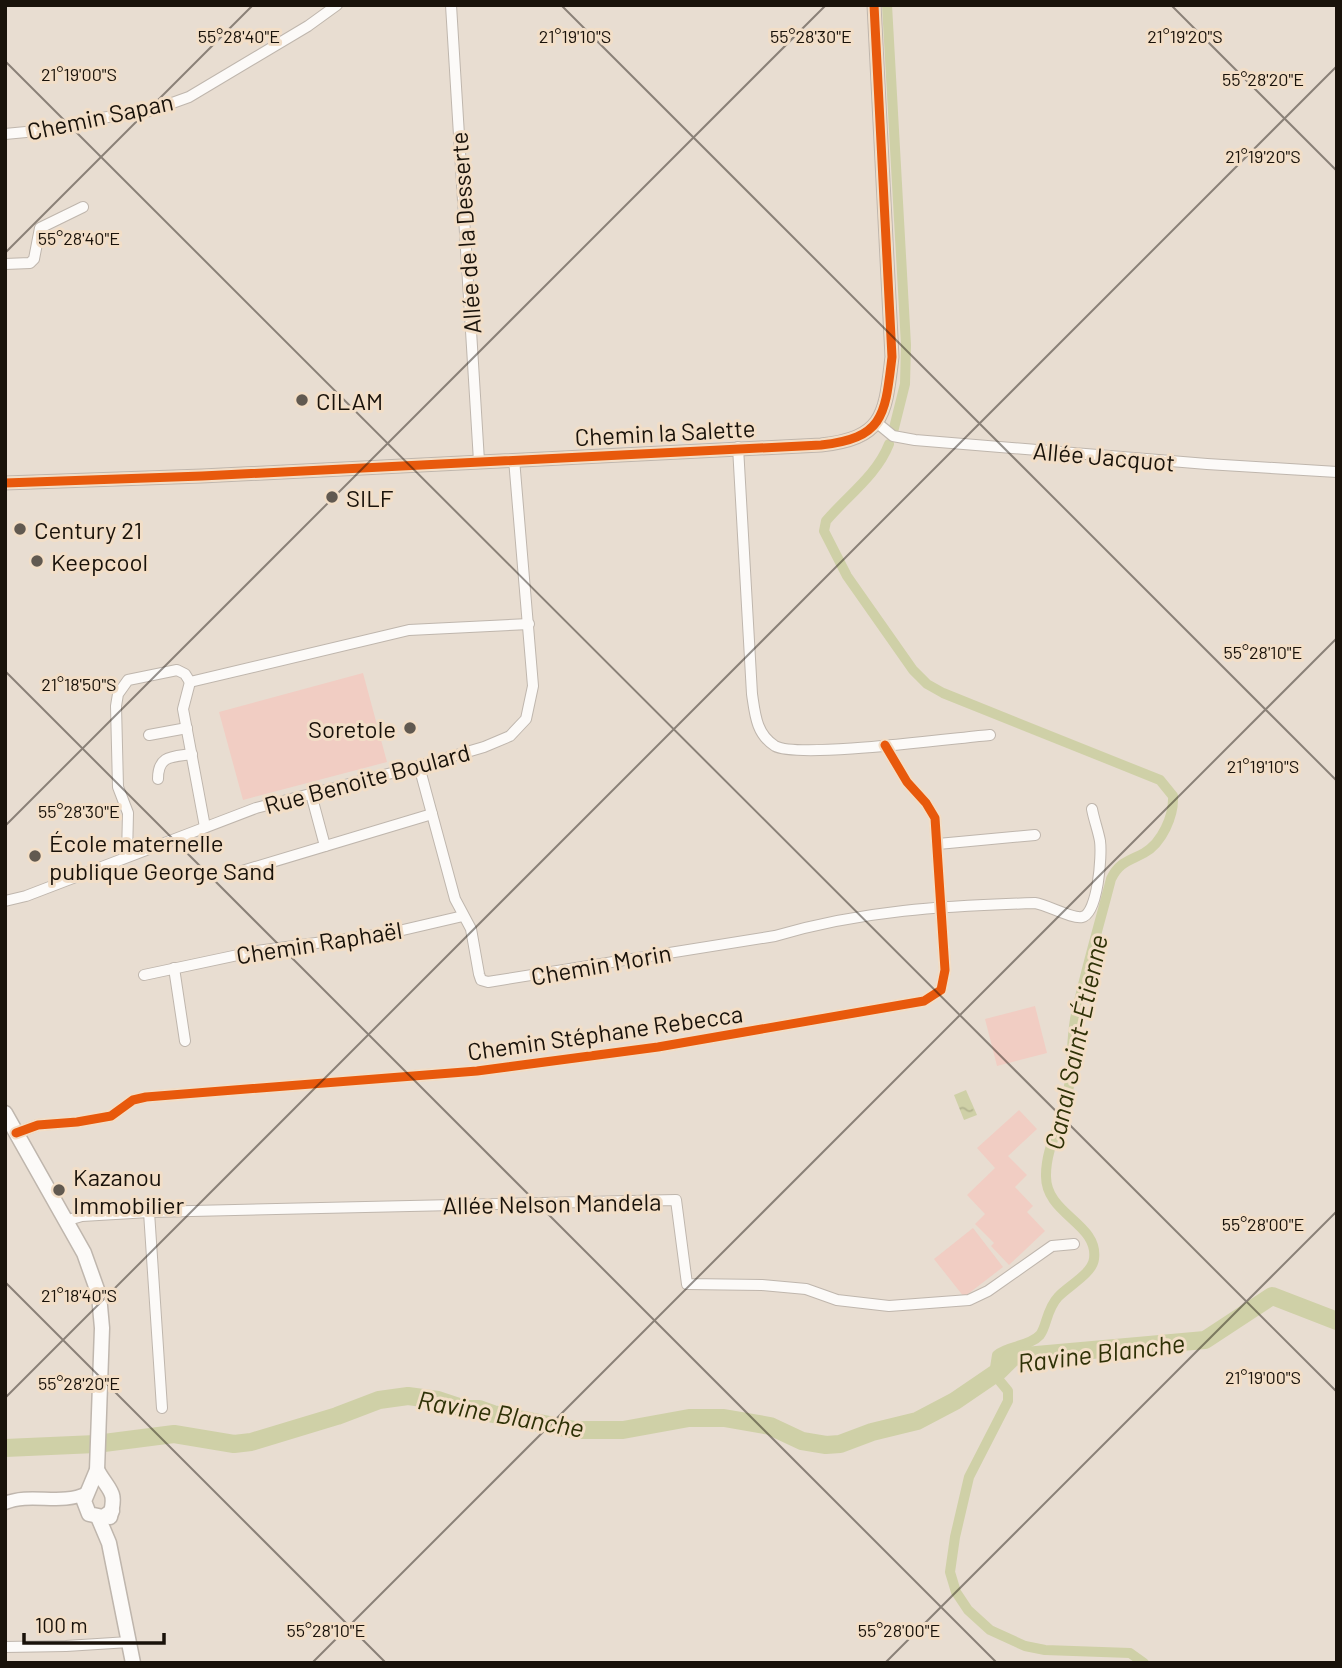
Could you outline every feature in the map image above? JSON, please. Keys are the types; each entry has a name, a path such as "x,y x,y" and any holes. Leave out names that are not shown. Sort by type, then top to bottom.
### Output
{"main road":[{"path":"5,1113 84,1253 99,1295 102,1328 97,1470 84,1501 109,1543"},
{"path":"97,1470 115,1500 109,1543 133,1663"},
{"path":"88,1491 98,1486 107,1488"},
{"path":"92,1513 107,1516 112,1511"}],"street":[{"name":"Chemin Sapan","path":"5,134 55,130 101,118 150,111 171,104 189,97 337,5"},
{"name":"Allée de la Desserte","path":"452,5 479,461"},
{"path":"874,5 892,357 886,404 876,422"},
{"path":"5,264 30,263 34,259 40,228 83,207"},
{"name":"Chemin la Salette","path":"5,483 29,484 842,442 860,437 876,422"},
{"name":"Allée Jacquot","path":"876,422 893,436 915,440 1337,472"},
{"path":"738,447 756,722 766,739 781,748 798,750 885,746 990,734"},
{"path":"190,682 409,630 529,624 514,459"},
{"name":"Chemin la Salette","path":"5,491 29,484"},
{"name":"Rue Benoite Boulard","path":"5,901 26,896 256,808 419,766 484,747 510,736 526,719 533,686 529,624"},
{"path":"127,856 128,813 118,788 116,706 118,694 128,680 177,670 185,674 190,682 183,709 205,827"},
{"path":"149,735 187,729"},
{"name":"Chemin Stéphane Rebecca","path":"16,1133 38,1125 111,1116 133,1100 146,1097 477,1071 659,1047 924,1001 939,991 944,980 944,926 934,814 907,782 885,746"},
{"path":"158,779 158,769 163,761 192,754"},
{"name":"Chemin Morin","path":"419,766 455,899 471,929 479,974 481,979 488,982 775,936 860,915 941,906"},
{"path":"310,794 325,846"},
{"path":"941,906 1035,903 1079,918 1088,915 1093,904 1101,863 1100,841 1092,809"},
{"path":"242,871 432,814"},
{"path":"938,844 1035,835"},
{"name":"Chemin Raphaël","path":"144,975 257,951 390,933 463,916"},
{"path":"174,968 185,1041"},
{"name":"Allée Nelson Mandela","path":"65,1221 82,1216 149,1212 676,1200 687,1284 762,1284 806,1289 837,1300 889,1306 969,1300 988,1291 1052,1245 1074,1244"},
{"path":"149,1212 162,1408"},
{"path":"5,1503 25,1498 73,1498 88,1491"},
{"path":"55,1500 92,1513"},
{"path":"5,1647 129,1642"}],"shaded area":[{"path":"363,673 387,762 243,800 219,712"},
{"path":"1035,1006 1047,1053 997,1066 985,1019"},
{"path":"1019,1110 1037,1129 1008,1156 1027,1175 1015,1187 1033,1206 1027,1212 1045,1231 1009,1265 991,1246 994,1243 975,1224 985,1214 967,1195 995,1168 977,1148"},
{"path":"973,1228 1003,1267 964,1297 934,1259"}],"water":[{"path":"966,1090 977,1115 964,1120 954,1095"}],"waterway":[{"name":"Canal Saint-Étienne","path":"887,5 906,345 905,384 893,432"},
{"name":"Canal Saint-Étienne","path":"889,444 877,466 826,521 824,531 847,576 913,670 927,684 943,693 1160,780 1173,796 1169,820 1156,843 1121,865 1111,879 1075,1019 1068,1093 1047,1164 1048,1189 1062,1210 1088,1236 1094,1259 1089,1270 1054,1302 1040,1335 1030,1342 997,1355 994,1374 1008,1391 1008,1401 969,1477 950,1572 956,1592 968,1610 990,1630 1025,1646 1045,1650 1130,1653 1144,1663"},
{"name":"Ravine Blanche","path":"5,1448 96,1444 174,1434 234,1444 251,1442 337,1416 379,1400 408,1396 575,1430 623,1430 689,1418 724,1418 770,1426 802,1441 840,1444 872,1432 917,1421 955,1401 999,1371 1013,1357 1205,1340 1272,1296 1337,1321"}],"cycle path":[{"path":"5,483 202,476 821,445 858,436 878,420 887,394 892,357 874,5"},
{"path":"16,1133 38,1125 111,1116 133,1100 146,1097 477,1071 658,1047 924,1001 941,990 945,970 935,818 926,803 907,782 885,745"}],"place":[{"name":"CILAM","path":"302,400"},
{"name":"SILF","path":"332,497"},
{"name":"Century 21","path":"20,529"},
{"name":"Keepcool","path":"37,561"},
{"name":"Soretole","path":"410,728"},
{"name":"École maternelle publique George Sand","path":"35,856"},
{"name":"Kazanou Immobilier","path":"59,1190"}]}
